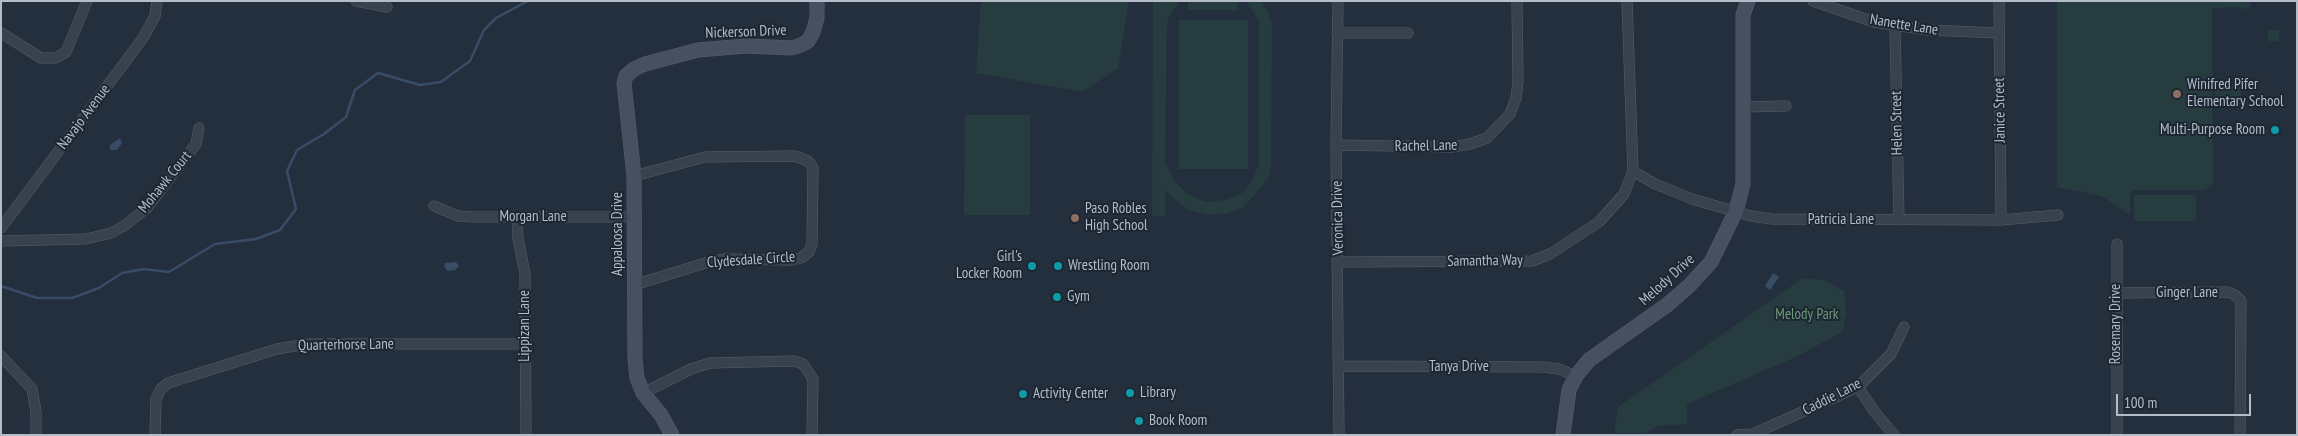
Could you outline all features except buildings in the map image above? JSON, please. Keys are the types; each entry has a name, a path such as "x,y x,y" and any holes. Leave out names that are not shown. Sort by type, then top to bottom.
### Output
{"street":[{"path":"1,32 41,58 56,58 66,52 87,1"},
{"name":"Navajo Avenue","path":"1,228 143,38 155,16 157,1"},
{"path":"356,1 387,7"},
{"name":"Nickerson Drive","path":"673,57 714,47 792,48 801,45 808,41 813,32 817,18 817,1"},
{"name":"Veronica Drive","path":"1338,1 1336,146 1340,366 1339,435"},
{"name":"Rachel Lane","path":"1336,146 1452,147 1470,144 1487,138 1510,114 1516,98 1518,82 1517,1"},
{"name":"Samantha Way","path":"1338,262 1532,261 1550,254 1599,222 1624,194 1633,171 1627,1"},
{"name":"Melody Drive","path":"1563,435 1569,390 1576,376 1589,360 1667,305 1689,286 1711,262 1736,211 1743,184 1743,15 1748,1"},
{"name":"Nanette Lane","path":"1813,1 1874,22 1894,26 1928,30 1999,33"},
{"name":"Janice Street","path":"1999,1 2001,220"},
{"name":"Helen Street","path":"1894,26 1899,220"},
{"path":"1337,33 1408,33"},
{"name":"Appaloosa Drive","path":"672,435 661,415 644,393 637,378 635,360 634,176 624,83 626,76 634,69 645,64 673,57"},
{"path":"1742,107 1786,106"},
{"name":"Mohawk Court","path":"1,241 86,239 111,233 124,226 147,208 196,144 198,128"},
{"name":"Clydesdale Circle","path":"634,176 705,157 795,156 808,161 813,168 812,244 809,252 802,258 712,261 634,285"},
{"name":"Patricia Lane","path":"1633,171 1655,184 1692,199 1772,219 2001,220 2058,215"},
{"name":"Morgan Lane","path":"434,206 458,216 634,217"},
{"name":"Lippizan Lane","path":"517,217 518,238 525,274 526,435"},
{"name":"Rosemary Drive","path":"2116,435 2117,244"},
{"name":"Ginger Lane","path":"2116,293 2228,292 2235,295 2241,301 2240,435"},
{"name":"Caddie Lane","path":"1737,435 1753,434 1858,387 1891,354 1904,327"},
{"name":"Quarterhorse Lane","path":"155,435 156,399 161,389 168,383 277,350 307,344 525,344"},
{"path":"1,356 32,389 36,412 36,435"},
{"path":"644,393 691,369 710,363 794,361 803,364 813,379 812,435"},
{"name":"Tanya Drive","path":"1340,366 1542,367 1559,369 1576,376"},
{"path":"1858,387 1874,412 1894,435"}],"green space":[{"path":"981,1 1129,1 1118,68 1083,92 976,73"},
{"path":"1153,1 1180,1 1169,16 1167,24 1165,162 1173,179 1187,194 1206,202 1225,200 1244,192 1253,179 1259,163 1259,20 1245,1 1261,1 1268,11 1272,25 1271,167 1268,179 1244,207 1228,213 1209,215 1188,210 1165,191 1165,216 1152,216"},
{"path":"1188,1 1238,1 1238,10 1188,10"},
{"path":"2057,1 2250,1 2250,7 2247,9 2243,7 2212,8 2213,183 2205,190 2131,190 2130,215 2102,196 2057,187"},
{"path":"1179,20 1248,20 1248,169 1179,169"},
{"path":"2268,30 2279,30 2279,41 2268,41"},
{"path":"2221,84 2241,84 2241,104 2215,104 2215,88 2221,88"},
{"path":"965,115 1030,115 1030,215 964,215"},
{"path":"2134,195 2196,195 2196,221 2134,221"},
{"name":"Melody Park","path":"1803,278 1824,280 1844,291 1846,314 1842,332 1796,357 1687,404 1687,424 1658,426 1646,433 1614,433 1618,407"}],"water":[{"path":"120,138 122,143 117,150 110,150 110,145"},
{"path":"456,262 459,266 455,270 447,271 444,266 445,263"},
{"path":"1773,273 1779,277 1770,290 1765,286"}],"waterway":[{"path":"1,286 37,298 72,298 99,288 122,273 144,269 169,272 215,244 256,239 280,230 296,209 287,171 297,150 324,134 346,117 355,90 378,73 420,85 441,82 470,61 484,30 496,18 528,1"}],"place":[{"name":"Winifred Pifer Elementary School","path":"2177,94"},
{"name":"Multi-Purpose Room","path":"2275,130"},
{"name":"Paso Robles High School","path":"1075,218"},
{"name":"Girl's Locker Room","path":"1032,266"},
{"name":"Wrestling Room","path":"1058,266"},
{"name":"Gym","path":"1057,297"},
{"name":"Library","path":"1130,393"},
{"name":"Activity Center","path":"1023,394"},
{"name":"Book Room","path":"1139,421"}]}
